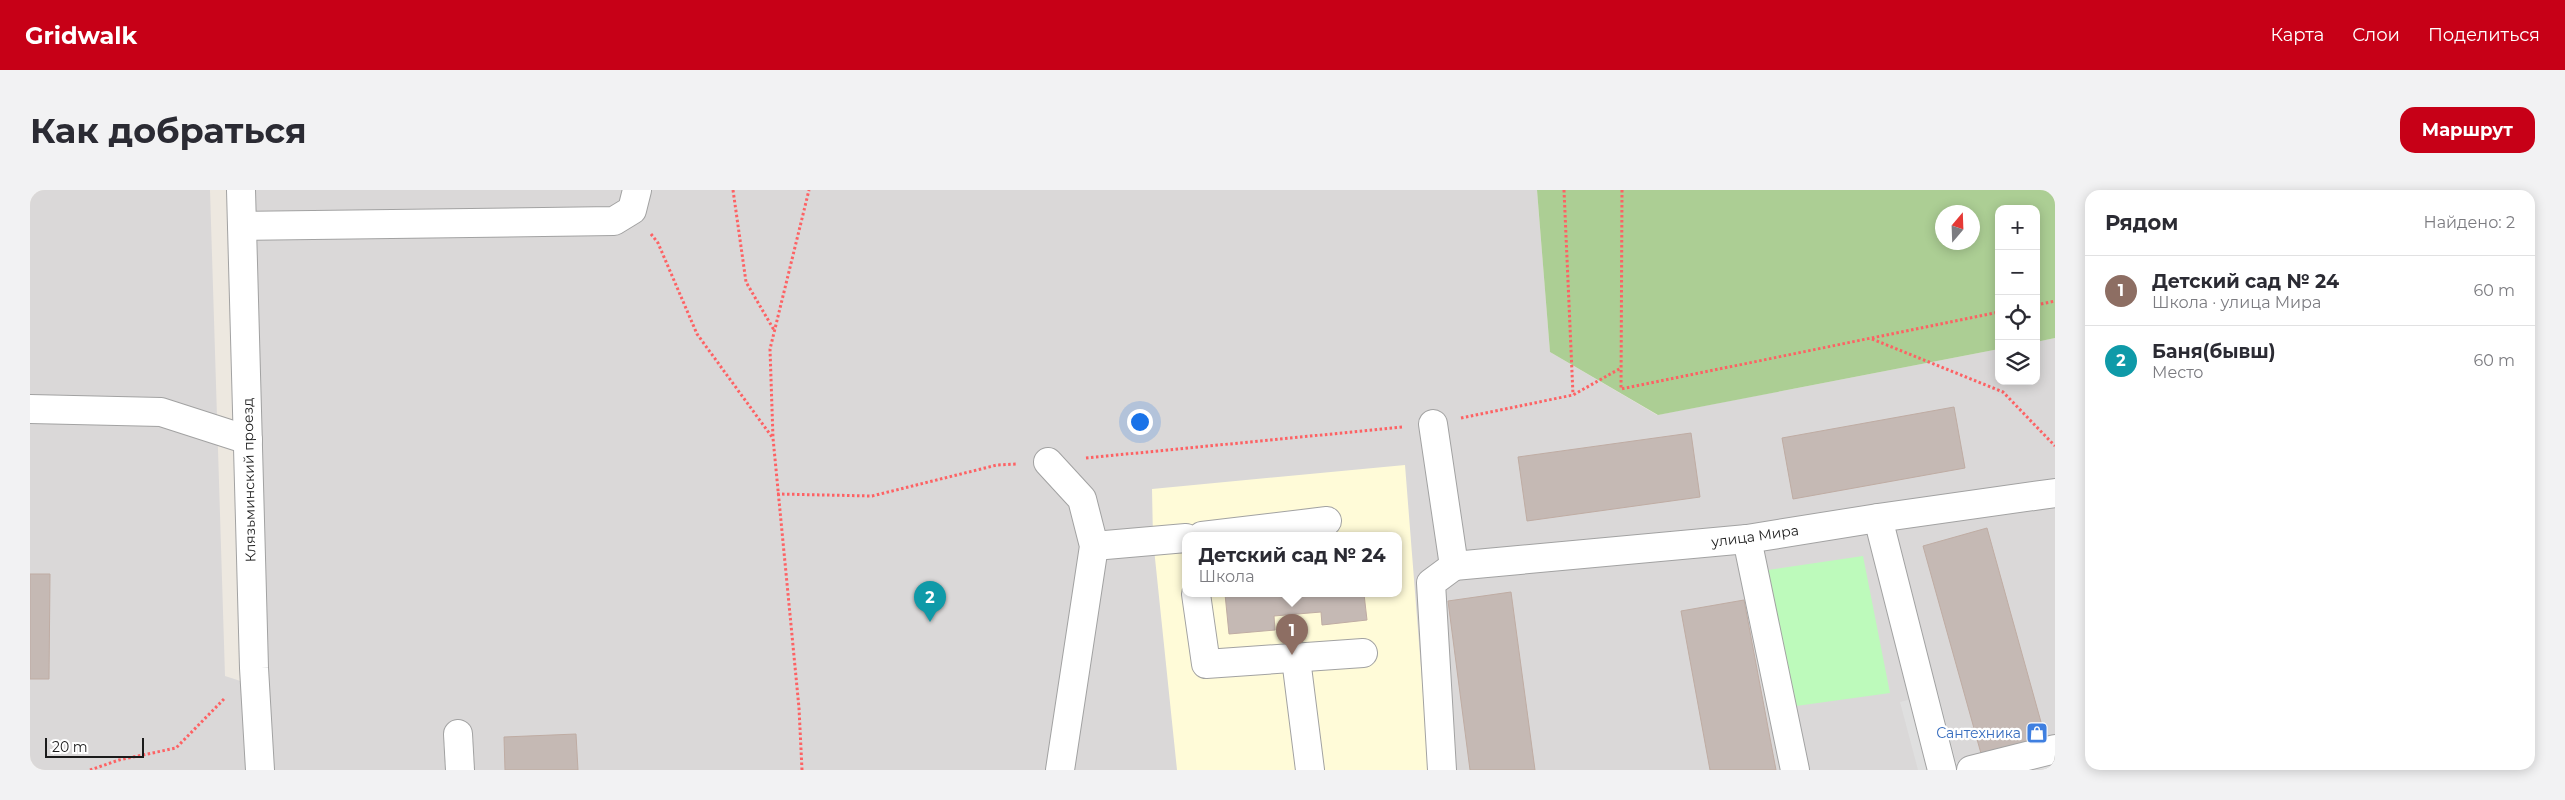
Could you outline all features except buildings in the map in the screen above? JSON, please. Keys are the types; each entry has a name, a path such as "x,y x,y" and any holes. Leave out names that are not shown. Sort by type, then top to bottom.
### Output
{"street":[{"name":"Клязьминский проезд","path":"241,190 254,668 260,770"},
{"path":"242,226 614,220 635,200"},
{"path":"30,409 161,412 248,440"},
{"path":"1433,424 1454,566 1431,583 1442,770"},
{"path":"1048,462 1082,499 1094,546 1060,770"},
{"name":"улица Мира","path":"1454,566 1748,539 1878,518 2055,493"},
{"path":"1878,518 1942,770"},
{"path":"1235,532 1327,521"},
{"path":"1094,546 1182,538"},
{"path":"1748,539 1795,770"},
{"path":"1196,597 1206,664 1363,653"},
{"path":"1296,659 1310,770"},
{"path":"458,734 460,770"},
{"path":"1971,770 2055,749"}],"path":[{"path":"733,190 746,282 774,331"},
{"path":"802,770 799,708 777,494 770,349 809,190"},
{"path":"1564,190 1573,395"},
{"path":"1622,190 1621,389 1995,313"},
{"path":"635,200 658,243 697,334 773,438"},
{"path":"2040,304 2055,301"},
{"path":"1870,339 2003,392 2055,446"},
{"path":"777,494 872,496 997,465 1048,462 1433,424 1573,395 1621,368"},
{"path":"90,770 118,760 176,748 254,668"}],"shaded area":[{"path":"30,190 210,190 225,676 268,690 253,190 1537,190 1550,352 1657,415 1995,350 1995,385 2040,385 2040,341 2055,338 2055,770 30,770"},
{"path":"1405,465 1429,770 1177,770 1153,539 1152,489"},
{"path":"1938,692 1956,762 2055,737 2055,769 1918,770 1900,702"}],"green space":[{"path":"1537,190 2055,190 2055,338 2040,341 2040,205 1995,205 1995,350 1658,415 1550,352"},
{"path":"1863,556 1890,693 1789,707 1761,571"}],"place":[{"name":"Баня(бывш)","path":"930,622"},
{"name":"Детский сад № 24","path":"1292,655"},
{"name":"Сантехника","path":"2037,733"}]}
